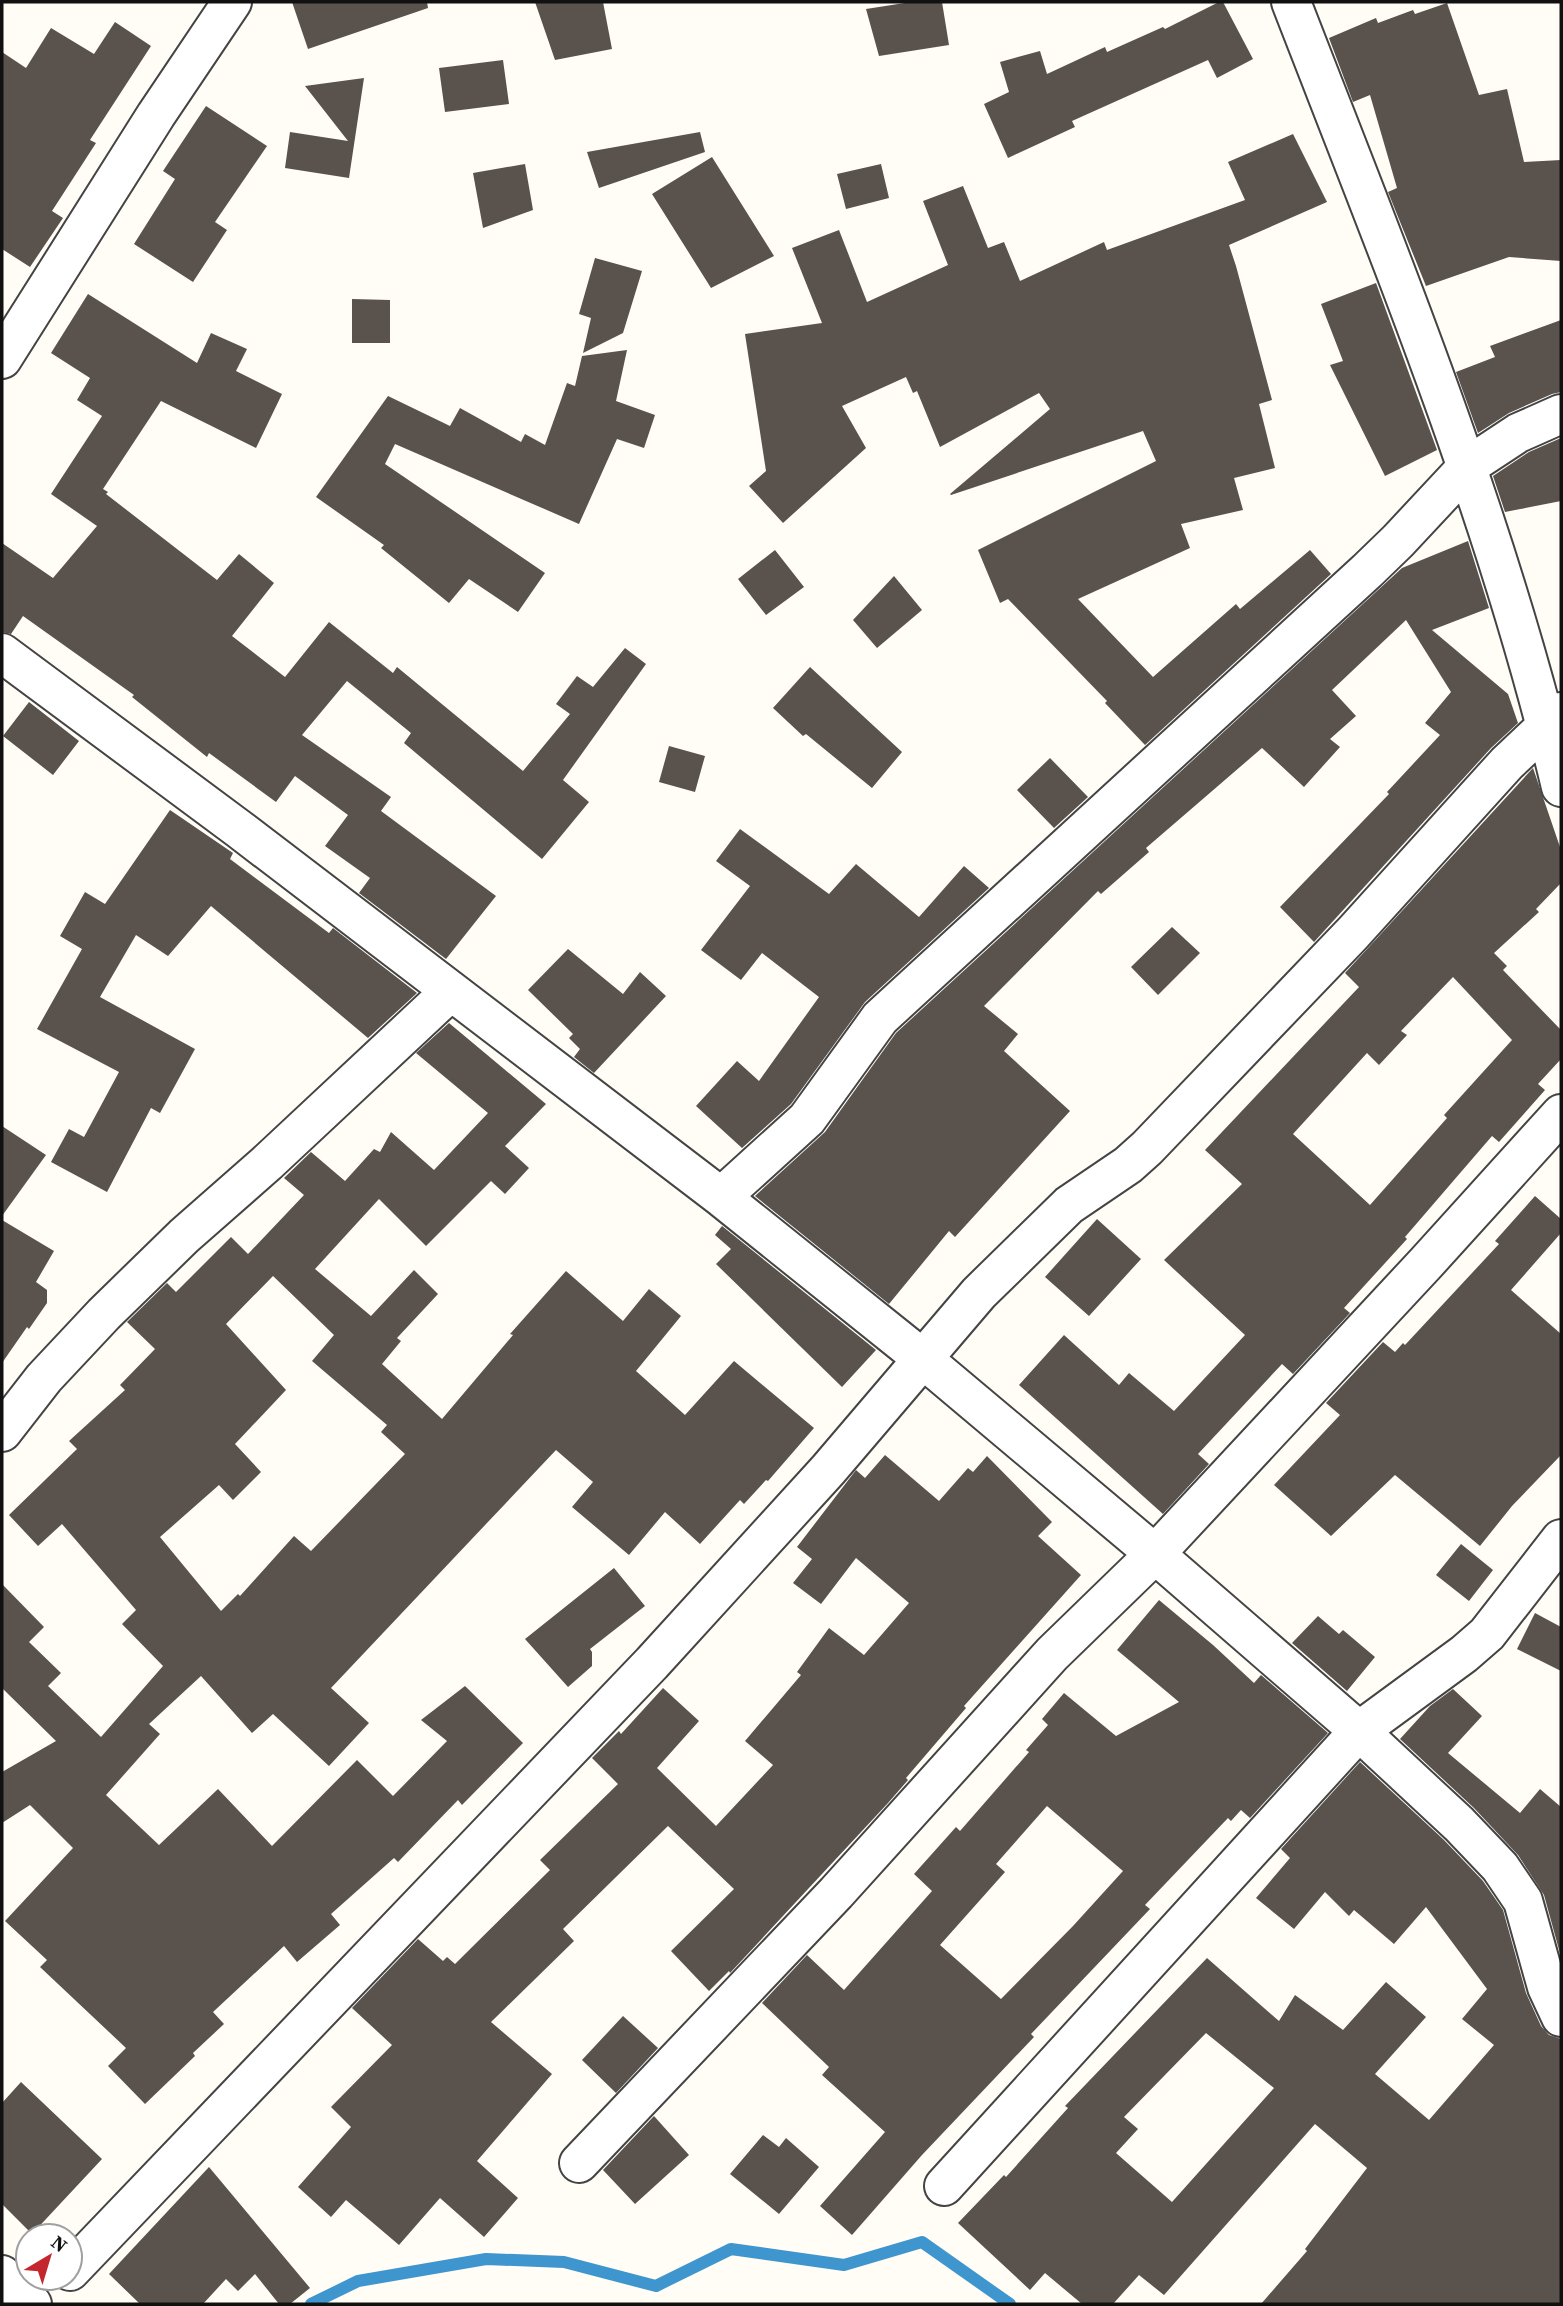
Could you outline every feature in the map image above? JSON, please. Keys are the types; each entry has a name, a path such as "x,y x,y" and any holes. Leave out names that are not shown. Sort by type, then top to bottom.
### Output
{"street":[{"path":"2,359 156,116 232,2"},
{"path":"1291,2 1468,466 1554,718 1561,787"},
{"path":"721,1197 807,1119 880,1018 1367,571 1468,466 1518,433 1561,414"},
{"path":"2,653 239,829 721,1197 923,1359 1155,1554 1359,1731 1459,1824 1500,1867 1523,1901 1547,1987 1561,2017"},
{"path":"84,2257 652,1663 828,1470 979,1293 1069,1205 1128,1165 1147,1148 1353,933 1507,763 1554,718"},
{"path":"2,1432 44,1378 114,1304 451,990"},
{"path":"579,2163 836,1894 1052,1654 1155,1554 1561,1114"},
{"path":"944,2186 1359,1731 1487,1634 1561,1539"},
{"path":"2,2274 32,2304"}],"building":[{"path":"292,2 427,2 428,8 308,49"},
{"path":"535,2 603,2 612,49 555,60"},
{"path":"911,2 942,2 949,45 879,56 866,9"},
{"path":"1223,2 1253,59 1217,78 1208,60 1072,121 1075,127 1008,158 984,104 1009,92 1000,62 1040,51 1047,74 1105,47 1107,52 1163,27 1165,29"},
{"path":"1447,3 1479,95 1507,89 1524,162 1561,160 1561,261 1509,257 1426,286 1388,192 1397,188 1370,95 1353,102 1329,38 1376,18 1378,23 1413,10 1415,14"},
{"path":"115,22 151,46 90,140 96,143 52,211 63,218 30,267 2,249 2,52 26,68 51,28 94,54"},
{"path":"503,60 509,104 445,112 439,68"},
{"path":"364,78 349,178 285,168 290,132 348,141 305,86"},
{"path":"206,106 267,146 215,222 227,230 193,282 134,244 175,179 163,171"},
{"path":"700,132 705,152 599,188 587,152"},
{"path":"1293,134 1327,202 1229,245 1272,400 1259,404 1275,468 1234,478 1243,510 1181,524 1190,548 1078,599 1153,677 1236,604 1240,609 1310,550 1331,574 1145,745 1105,703 1107,701 1008,599 1000,603 978,550 1156,461 1143,431 951,495 1050,409 1039,393 940,447 917,391 913,393 906,377 842,406 866,448 783,523 749,486 766,471 745,334 822,323 792,248 839,230 867,302 948,265 923,201 963,186 988,248 1004,242 1020,281 1104,242 1107,250 1245,200 1228,162"},
{"path":"712,157 774,256 711,288 652,194"},
{"path":"525,164 533,210 483,228 473,173"},
{"path":"881,164 889,198 846,209 837,174"},
{"path":"595,258 642,271 623,333 583,353 591,318 579,314"},
{"path":"1376,283 1437,450 1385,476 1330,365 1343,361 1321,304"},
{"path":"88,294 197,363 211,333 247,349 236,371 282,394 256,448 161,401 103,489 217,580 239,554 274,583 232,636 285,677 329,622 393,673 397,667 523,771 570,714 556,704 577,676 593,687 625,648 646,664 563,780 589,802 542,859 404,743 411,733 347,681 302,735 391,797 381,811 496,896 446,959 359,893 370,878 325,846 348,815 295,776 276,802 209,753 207,757 132,697 134,695 23,616 11,634 2,632 2,543 53,578 97,526 51,494 102,416 77,400 90,378 51,353"},
{"path":"352,299 390,300 390,343 352,343"},
{"path":"1561,320 1561,392 1509,413 1478,433 1456,372 1495,357 1490,346"},
{"path":"627,350 616,401 655,415 644,448 617,439 579,524 395,444 385,464 545,573 518,612 469,579 449,603 381,548 384,545 316,497 388,396 450,426 460,408 521,442 525,434 545,445 567,383 575,386 582,356"},
{"path":"1561,438 1561,501 1505,512 1493,476 1529,452"},
{"path":"1468,541 1489,608 1432,630 1508,694 1518,723 1491,748 1314,942 1280,907 1389,794 1387,792 1440,735 1425,723 1451,692 1406,620 1332,690 1356,716 1330,739 1340,747 1304,787 1262,748 1146,848 1149,852 1101,894 1098,891 984,1006 1018,1034 1004,1051 1070,1111 955,1237 949,1231 889,1304 755,1196 825,1132 896,1033 1402,568"},
{"path":"775,550 804,587 766,615 738,579"},
{"path":"894,576 922,610 877,648 853,620"},
{"path":"810,667 902,752 872,788 806,734 803,736 773,708"},
{"path":"29,702 79,741 53,775 3,736"},
{"path":"669,746 705,756 695,792 659,782"},
{"path":"1050,758 1088,797 1054,828 1017,790"},
{"path":"1533,768 1561,850 1561,883 1536,909 1539,912 1494,953 1507,966 1503,970 1561,1030 1561,1059 1538,1084 1545,1090 1499,1142 1492,1136 1405,1237 1407,1239 1344,1308 1350,1313 1293,1374 1282,1364 1198,1454 1209,1464 1163,1514 1019,1385 1064,1335 1119,1385 1129,1373 1174,1411 1245,1335 1164,1260 1242,1184 1205,1150 1359,987 1345,973","holes":["1453,977 1512,1040 1444,1115 1447,1118 1370,1205 1293,1134 1367,1053 1379,1065 1407,1035 1401,1031"]},
{"path":"170,810 233,853 230,859 329,933 333,928 417,993 368,1038 211,906 168,956 136,935 100,997 195,1049 160,1113 151,1108 107,1192 51,1162 69,1129 84,1137 119,1072 37,1029 82,949 60,936 85,892 105,904"},
{"path":"740,829 829,894 856,864 919,917 964,866 989,888 865,1002 791,1104 742,1148 696,1106 737,1061 759,1081 819,997 762,953 741,980 701,950 750,886 716,861"},
{"path":"1172,927 1200,953 1158,995 1131,967"},
{"path":"568,949 623,994 640,972 666,996 594,1073 574,1057 580,1049 569,1038 573,1034 528,990"},
{"path":"449,1023 546,1104 505,1146 529,1168 505,1194 491,1181 426,1246 379,1199 315,1269 371,1316 414,1270 438,1294 397,1338 401,1341 382,1364 442,1419 513,1335 510,1334 566,1271 623,1321 649,1289 681,1316 636,1371 685,1415 734,1361 814,1428 768,1481 766,1480 744,1504 740,1500 700,1544 665,1512 629,1555 572,1507 593,1482 556,1450 331,1688 369,1723 329,1766 273,1714 252,1733 201,1676 149,1724 160,1734 106,1795 159,1845 218,1789 272,1846 357,1760 393,1796 447,1741 421,1720 465,1686 523,1743 462,1805 458,1800 398,1862 394,1858 331,1914 340,1925 297,1962 284,1946 213,2012 224,2024 145,2104 108,2066 126,2048 40,1967 47,1960 5,1921 73,1848 30,1805 2,1823 2,1772 56,1741 2,1688 2,1584 44,1627 29,1642 61,1673 48,1686 101,1737 163,1666 122,1624 136,1610 62,1524 38,1546 9,1515 77,1449 69,1441 125,1390 120,1385 155,1349 127,1322 167,1283 176,1292 231,1237 248,1254 304,1195 284,1178 311,1152 345,1181 374,1149 380,1152 391,1132 434,1170 488,1113 416,1053","holes":["273,1276 334,1335 312,1361 387,1425 381,1432 405,1454 311,1551 294,1536 240,1596 238,1594 221,1611 160,1537 219,1485 233,1500 261,1472 235,1444 286,1390 226,1324"]},
{"path":"2,1126 46,1155 2,1216"},
{"path":"1535,1196 1561,1219 1561,1233 1511,1290 1561,1334 1561,1455 1512,1506 1480,1546 1395,1475 1331,1536 1274,1485 1340,1415 1326,1403 1383,1342 1395,1352 1403,1343 1405,1345 1499,1244 1495,1241"},
{"path":"1097,1219 1141,1259 1089,1316 1045,1277"},
{"path":"2,1220 54,1251 36,1282 47,1290 47,1303 2,1363"},
{"path":"722,1226 876,1350 842,1387 716,1264 731,1249 715,1235"},
{"path":"885,1455 939,1501 968,1468 973,1472 987,1456 1052,1522 1038,1536 1081,1575 964,1706 966,1708 888,1803 730,1973 729,1971 709,1991 671,1951 734,1889 668,1826 563,1929 574,1941 491,2022 552,2074 477,2161 518,2198 484,2237 440,2198 399,2245 346,2200 331,2217 298,2187 351,2127 331,2107 392,2045 352,2008 418,1939 443,1961 447,1957 455,1964 550,1870 540,1860 618,1784 592,1758 619,1731 621,1734 663,1688 699,1721 657,1768 716,1826 773,1765 745,1741 801,1675 797,1672 829,1628 864,1655 909,1603 856,1558 821,1604 793,1583 812,1559 797,1547 856,1470 865,1478"},
{"path":"1461,1544 1493,1570 1469,1601 1436,1575"},
{"path":"614,1568 645,1606 590,1649 592,1666 568,1687 525,1639"},
{"path":"1159,1600 1254,1683 1261,1675 1328,1733 1250,1818 1241,1810 1231,1821 1228,1818 1145,1905 1150,1909 1031,2034 1034,2037 922,2155 852,2235 820,2206 885,2132 822,2075 829,2067 762,2003 807,1955 844,1990 932,1891 914,1874 956,1827 960,1831 1029,1752 1026,1750 1048,1725 1042,1719 1064,1693 1116,1736 1179,1702 1117,1650","holes":["1047,1806 1123,1871 1001,1999 940,1945 1005,1872 996,1864"]},
{"path":"1535,1613 1561,1627 1561,1671 1517,1649"},
{"path":"1318,1616 1339,1634 1343,1630 1375,1657 1347,1691 1292,1643"},
{"path":"1453,1689 1482,1716 1448,1753 1520,1813 1540,1789 1561,1807 1561,1957 1544,1895 1518,1855 1474,1808 1400,1739 1430,1706"},
{"path":"1360,1762 1444,1840 1483,1881 1503,1910 1526,1993 1541,2026 1549,2035 1561,2039 1561,2304 1261,2304 1307,2251 1305,2249 1367,2168 1315,2124 1164,2295 1139,2275 1113,2304 1082,2304 1045,2273 1030,2290 958,2223 1004,2175 1006,2177 1068,2108 1065,2106 1207,1958 1279,2021 1295,1995 1343,2030 1386,1982 1426,2017 1375,2074 1429,2120 1494,2045 1462,2019 1487,1989 1426,1907 1394,1944 1354,1910 1349,1916 1325,1892 1294,1929 1256,1898 1290,1858 1281,1849","holes":["1206,2033 1274,2088 1172,2202 1116,2153 1138,2129 1124,2117"]},
{"path":"623,2016 658,2048 616,2093 582,2060"},
{"path":"21,2082 102,2159 43,2222 20,2222 2,2204 2,2103"},
{"path":"654,2116 689,2155 635,2204 603,2170"},
{"path":"763,2135 779,2147 786,2138 819,2167 779,2214 730,2174"},
{"path":"209,2167 310,2288 290,2304 279,2304 255,2274 238,2291 226,2279 203,2304 140,2304 109,2274"}],"waterway":[{"path":"311,2304 358,2281 486,2259 564,2262 656,2286 731,2249 844,2265 922,2242 1010,2304"}]}
